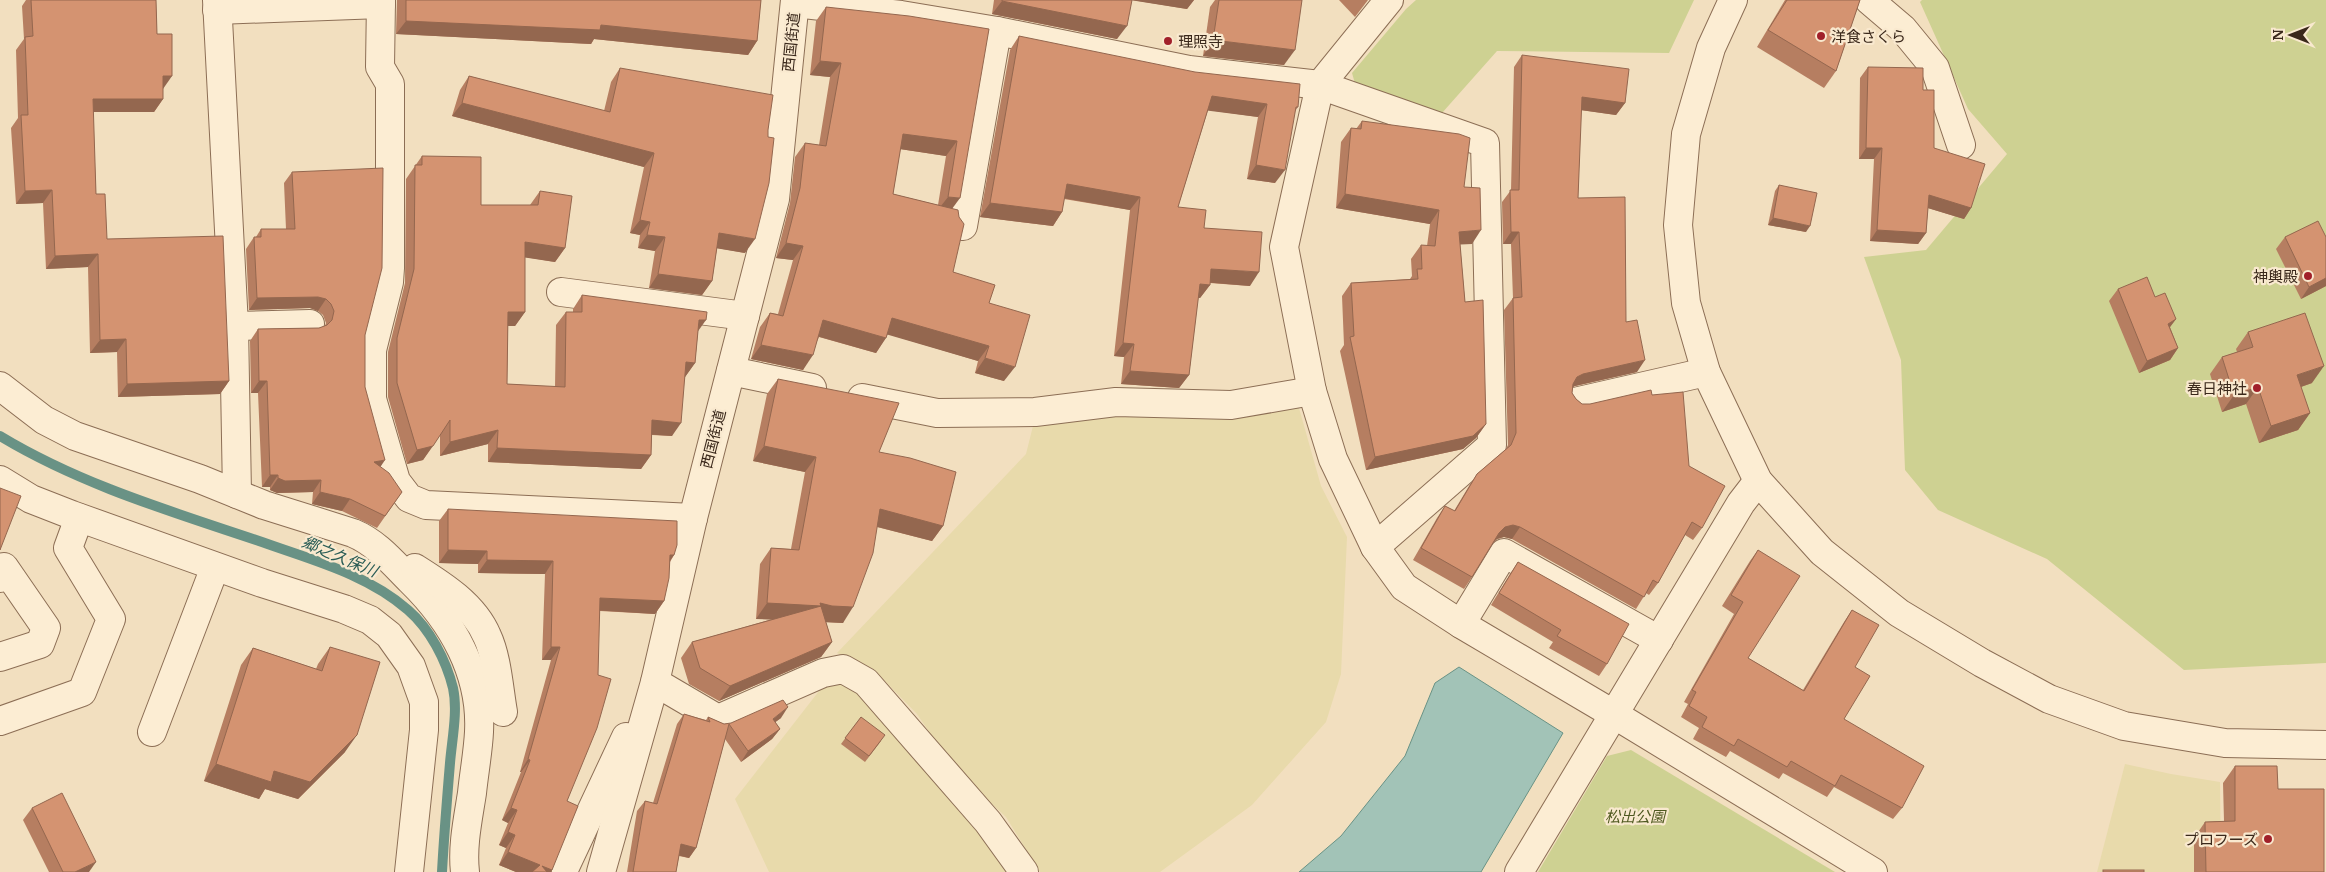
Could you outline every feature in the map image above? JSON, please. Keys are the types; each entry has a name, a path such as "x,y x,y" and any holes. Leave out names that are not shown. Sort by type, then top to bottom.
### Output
{"street":[{"path":"1389,0 1320,85 1284,247 1312,392 1333,459 1375,547 1404,586 1461,624 1872,872"},
{"path":"1733,0 1711,48 1686,134 1678,225 1686,303 1706,372 1758,481 1822,552 1899,613 1982,663 2050,699 2124,726 2225,743 2326,745"},
{"path":"1869,0 1903,29 1935,68 1961,145"},
{"path":"237,494 234,326 217,5 381,2 380,67 390,84 390,268 372,350 371,383 375,412 396,481 409,498 418,503 430,505 693,518"},
{"path":"795,2 901,15 998,31 1190,70 1320,85 1485,143 1492,445 1375,547"},
{"name":"西国街道","path":"601,872 651,695 693,518 775,199 795,2"},
{"path":"963,226 998,31"},
{"path":"561,292 745,316"},
{"path":"234,326 310,324"},
{"path":"731,371 937,413 1035,412 1116,402 1231,405 1312,392"},
{"path":"1579,402 1706,372"},
{"path":"0,386 44,420 75,436 264,505 360,536 395,563 406,562 444,588 472,611 482,626 491,647 503,712 486,700 476,697 479,731 466,840 465,872"},
{"path":"0,480 31,498 79,518 215,567 344,609 380,628 398,646 416,678 423,696 424,711 409,872"},
{"path":"1519,872 1741,503 1758,481"},
{"path":"0,721 82,692 104,639 111,619 68,548 79,518"},
{"path":"1461,624 1504,553 1659,640"},
{"path":"0,578 4,567 46,628 40,644 0,657"},
{"path":"152,732 215,567"},
{"path":"565,867 626,736 651,695 718,719 823,673 843,669 866,682 988,822 1024,872"}],"shaded area":[{"path":"1297,401 1321,486 1347,537 1341,674 1326,722 1252,805 1160,872 1040,872 1006,817 955,770 917,714 875,671 837,653 1026,454 1035,418"},
{"path":"846,681 864,694 1014,872 769,872 735,799 826,682"},
{"path":"2125,764 2220,782 2221,872 2097,872"}],"green space":[{"path":"1416,0 1694,0 1669,53 1497,51 1442,113 1356,87 1352,73 1406,9"},
{"path":"1922,0 2326,0 2326,663 2184,670 2047,559 1938,510 1905,470 1901,360 1864,257 1926,250 2007,154 1968,109 1920,2"},
{"name":"松出公園","path":"1631,750 1835,872 1538,872 1607,756"}],"water":[{"path":"1459,667 1563,733 1481,872 1299,872 1341,836 1405,756 1435,683"}],"building":[{"path":"31,0 156,0 157,34 172,34 172,76 163,76 163,99 93,99 96,194 105,194 107,239 223,236 229,381 127,384 126,339 100,340 98,254 55,256 52,190 25,191 21,115 28,115 25,37 33,36"},
{"path":"406,0 761,0 757,41 601,25 600,30 406,21"},
{"path":"1002,0 1132,0 1127,26"},
{"path":"1219,0 1302,0 1295,50 1213,40"},
{"name":"洋食さくら","path":"1787,0 1860,0 1836,71 1768,30"},
{"path":"826,7 909,16 989,29 960,198 948,197 957,141 903,134 893,194 958,210 959,217 964,224 953,272 995,285 989,303 1030,315 1015,367 985,358 989,346 892,318 886,338 823,320 813,355 761,345 770,313 783,316 803,246 786,243 800,188 805,143 826,146 841,63 820,61"},
{"path":"1019,36 1195,72 1300,84 1298,107 1296,107 1285,170 1256,165 1267,104 1212,96 1178,207 1206,210 1204,228 1262,232 1259,272 1211,269 1210,285 1200,284 1189,375 1130,371 1134,344 1123,343 1140,197 1067,184 1062,212 990,203"},
{"path":"1522,55 1629,69 1625,103 1582,97 1578,198 1625,197 1626,322 1637,320 1645,360 1583,374 1577,377 1573,384 1572,393 1582,404 1590,404 1651,390 1652,395 1683,392 1689,466 1725,486 1702,528 1692,522 1658,583 1653,580 1644,597 1520,527 1513,525 1505,527 1499,533 1472,577 1421,548 1445,506 1455,511 1477,474 1511,445 1516,433 1513,298 1522,297 1519,232 1511,232 1510,190 1519,190"},
{"path":"1868,67 1923,68 1923,90 1934,90 1934,148 1985,164 1971,208 1929,195 1926,233 1877,230 1882,148 1866,148"},
{"path":"620,68 773,95 768,130 768,137 774,138 769,183 755,239 719,233 712,281 658,274 665,237 647,235 650,222 640,220 654,153 462,103 469,76 610,112"},
{"path":"1362,121 1459,134 1470,138 1464,187 1480,188 1481,230 1459,232 1465,302 1483,300 1486,424 1473,436 1375,457 1350,337 1354,336 1351,283 1418,279 1417,269 1422,269 1421,245 1435,246 1439,210 1345,194 1351,128 1361,129"},
{"path":"422,156 481,157 481,205 538,205 540,191 572,196 565,248 525,242 525,312 508,312 507,384 565,387 566,312 582,312 582,295 707,312 706,320 699,320 695,363 686,362 681,423 652,420 651,455 497,448 498,430 450,442 450,420 433,446 417,450 397,383 397,338 414,269 415,165 422,165"},
{"path":"383,168 382,268 365,335 365,387 385,460 374,462 389,473 402,492 385,516 350,499 320,492 321,480 285,481 278,478 278,475 270,475 267,381 259,381 258,329 319,328 327,325 332,320 334,311 326,299 318,297 257,298 254,237 261,237 261,229 295,229 292,172"},
{"path":"1779,185 1817,193 1810,226 1773,218"},
{"path":"2318,221 2326,237 2326,278 2309,287 2285,237"},
{"path":"2147,277 2155,297 2165,293 2176,319 2168,324 2178,348 2147,361 2118,289"},
{"path":"2305,313 2324,366 2297,375 2310,413 2271,426 2258,387 2234,395 2222,357 2253,347 2248,332"},
{"path":"778,379 899,403 879,452 910,458 956,472 943,526 880,509 873,553 853,607 832,606 820,603 821,606 767,603 771,548 799,550 816,457 764,446"},
{"path":"0,488 21,496 0,550"},
{"path":"448,509 677,521 677,545 674,555 670,555 669,578 664,601 600,598 598,675 611,679 597,728 567,801 578,806 552,870 542,866 547,872 532,872 540,865 508,852 515,835 508,832 517,810 511,808 530,760 528,759 560,647 551,647 553,561 487,560 487,551 448,550"},
{"path":"1758,550 1800,576 1748,658 1804,691 1852,610 1879,625 1855,667 1870,676 1844,719 1924,766 1902,808 1841,775 1835,786 1791,761 1787,767 1738,739 1734,746 1702,727 1707,717 1689,706 1696,692 1692,690 1743,602 1731,595"},
{"path":"1518,562 1629,624 1607,664 1557,636 1561,630 1499,593"},
{"path":"821,606 832,642 730,686 700,668 692,642"},
{"path":"330,647 380,662 357,735 310,782 274,771 271,782 216,764 253,648 322,671"},
{"path":"783,700 788,707 773,719 780,729 748,751 729,724 696,848 681,844 676,872 633,872 645,801 657,804 684,714 710,722 708,717 724,724 731,723"},
{"path":"861,717 885,735 869,756 845,738"},
{"name":"プロフーズ","path":"2235,766 2277,766 2278,789 2324,789 2324,872 2206,872 2205,822 2235,821"},
{"path":"62,793 96,862 75,872 63,872 32,808"},
{"path":"2103,870 2144,870 2144,872 2103,872"}],"waterway":[{"name":"郷之久保川","path":"0,436 63,469 95,483 357,577 392,597 408,610 423,626 436,646 453,688 455,706 454,725 442,872"}],"place":[{"name":"洋食さくら","path":"1821,36"},
{"name":"理照寺","path":"1168,41"},
{"name":"神輿殿","path":"2308,276"},
{"name":"春日神社","path":"2257,388"},
{"name":"プロフーズ","path":"2268,839"}]}
